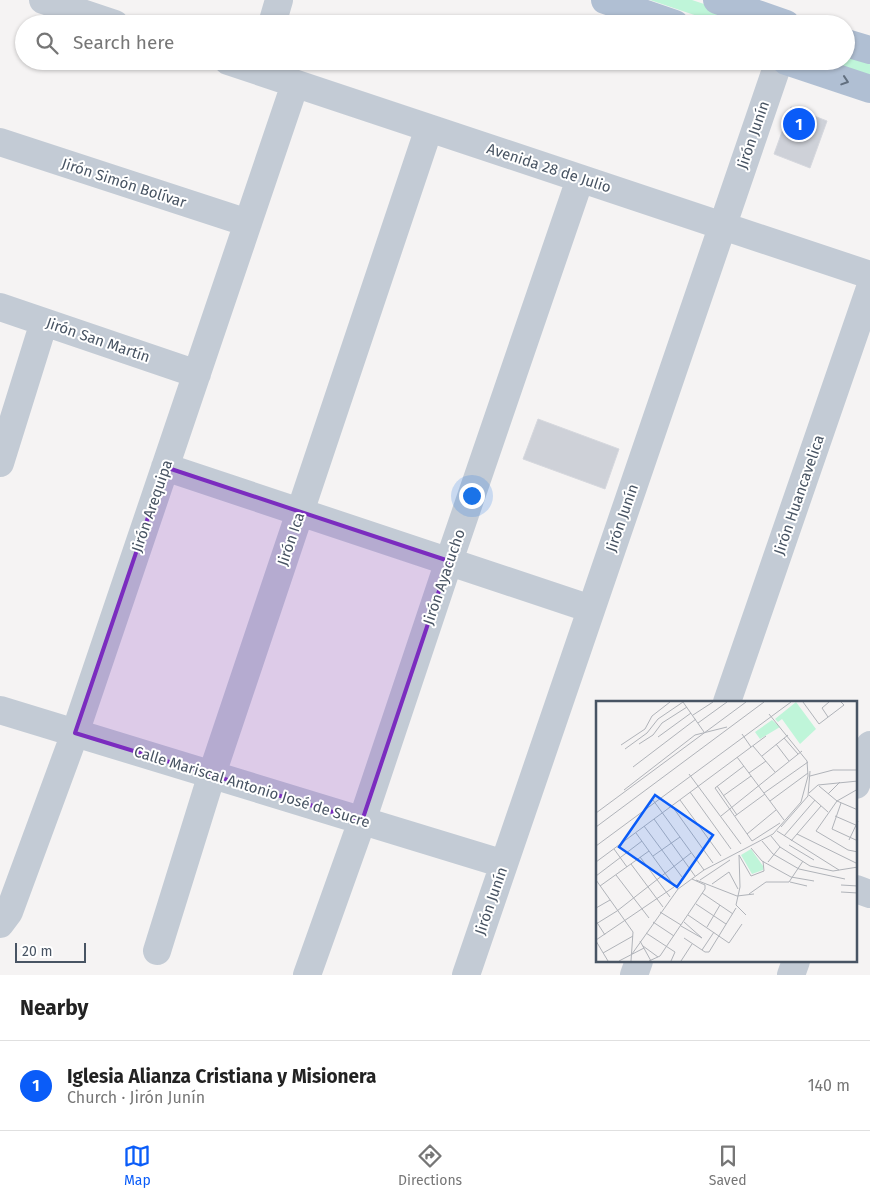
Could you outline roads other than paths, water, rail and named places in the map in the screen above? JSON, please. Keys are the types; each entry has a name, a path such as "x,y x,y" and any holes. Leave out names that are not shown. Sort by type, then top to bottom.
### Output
{"main road":[{"path":"605,0 649,15"},
{"path":"717,0 760,15"},
{"path":"855,46 870,50"},
{"path":"813,70 870,89"}],"street":[{"path":"44,0 88,15"},
{"path":"275,15 279,0"},
{"name":"Avenida 28 de Julio","path":"266,70 295,84 870,275"},
{"name":"Jirón Junín","path":"466,975 776,70"},
{"name":"Jirón Arequipa","path":"0,924 9,912 75,733 295,84"},
{"name":"Jirón Ica","path":"157,951 212,774 429,128"},
{"name":"Jirón Simón Bolívar","path":"0,142 248,223"},
{"name":"Jirón Ayacucho","path":"308,975 580,179"},
{"name":"Jirón Huancavelica","path":"728,701 870,288"},
{"name":"Jirón San Martín","path":"0,307 197,374"},
{"path":"0,463 44,322"},
{"path":"165,466 591,608"},
{"name":"Calle Mariscal Antonio José de Sucre","path":"0,710 504,864"},
{"path":"858,779 870,745"},
{"path":"858,890 870,894"},
{"path":"634,975 639,962"},
{"path":"791,975 796,962"}],"place":[{"name":"Iglesia Alianza Cristiana y Misionera","path":"799,124"}]}
